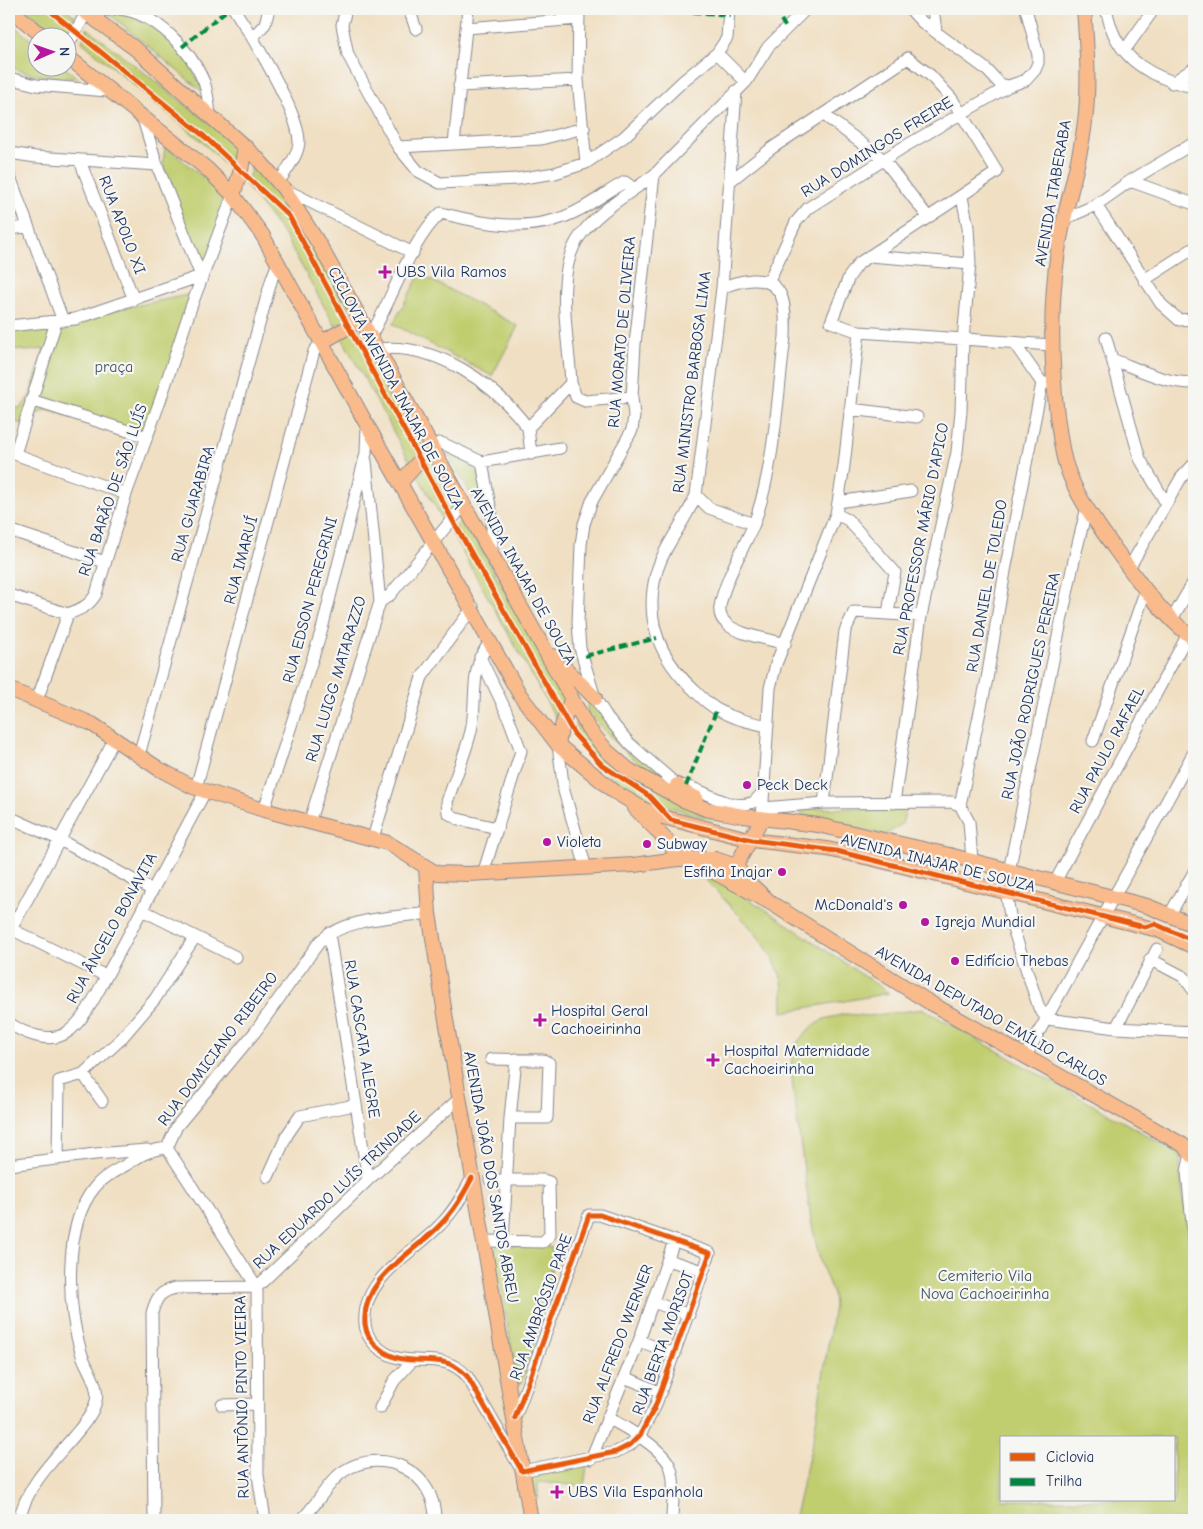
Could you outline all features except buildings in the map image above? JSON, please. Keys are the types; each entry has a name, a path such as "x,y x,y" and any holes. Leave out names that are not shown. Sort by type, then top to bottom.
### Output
{"main road":[{"path":"10,9 32,28"},
{"name":"AVENIDA ITABERABA","path":"1084,9 1087,49 1087,101 1080,153 1064,219 1056,275 1048,383 1066,467 1074,487 1129,568 1170,621 1191,636"},
{"name":"AVENIDA INAJAR DE SOUZA","path":"83,11 137,50 245,146 281,185 319,244 571,700 594,736 607,751 629,770 681,799 706,809 743,816 763,813 972,860 1009,871 1114,896 1168,913 1194,925"},
{"name":"AVENIDA INAJAR DE SOUZA","path":"78,65 178,145 233,195 263,236 367,425 473,607 520,695 558,745 596,778 630,802 671,820 752,840 827,849 1006,891 1158,930 1194,947"},
{"path":"233,195 241,170 245,146"},
{"path":"322,342 360,320"},
{"path":"400,483 431,448"},
{"path":"545,651 594,698"},
{"path":"9,689 92,724 166,774 201,790 308,823 373,838 404,852 426,868 446,875 586,868 683,859 715,859 736,866 752,840 763,813"},
{"path":"558,745 561,729 571,700"},
{"path":"677,785 687,794 743,816"},
{"path":"630,802 683,859"},
{"name":"AVENIDA DEPUTADO EMÍLIO CARLOS","path":"683,859 771,903 932,1004 1183,1145 1193,1155"},
{"name":"AVENIDA DEPUTADO EMÍLIO CARLOS","path":"736,866 749,883 771,903"},
{"name":"AVENIDA JOÃO DOS SANTOS ABREU","path":"426,868 429,913 472,1178 485,1241 531,1520"},
{"path":"1158,930 1157,918 1168,913"}],"street":[{"path":"76,28 83,11 114,9"},
{"path":"120,9 134,11 149,18 182,47 203,80 210,116"},
{"path":"234,9 253,37 288,106 297,130 299,141 297,151 281,185 413,253"},
{"path":"253,37 265,24 269,9"},
{"path":"346,9 342,26 348,54 398,147 418,171 440,183 516,179 555,174 586,163 624,138 683,81 717,53 727,38 729,9"},
{"path":"409,9 416,29"},
{"path":"454,144 468,9"},
{"path":"632,397 585,401 576,397 571,384 564,288 567,265 580,235 614,203 654,174 746,82 768,47 806,9"},
{"path":"910,9 922,22 986,69 1000,84 1009,86"},
{"path":"933,9 936,32"},
{"name":"RUA DOMINGOS FREIRE","path":"769,281 796,222 808,208 961,113 1009,86 1026,80 1035,70 1038,63 1038,54 1026,9"},
{"path":"1106,9 1113,34 1124,51 1158,76 1172,82 1194,87"},
{"path":"1124,51 1154,9"},
{"path":"466,28 579,14 578,80 586,163"},
{"path":"717,53 746,82"},
{"path":"729,182 772,148 908,58 944,88 997,172 962,197 928,217 859,263 849,277 830,322 859,332 1052,345"},
{"path":"1172,82 1194,68"},
{"path":"9,78 36,85 108,90"},
{"path":"459,86 578,80"},
{"name":"RUA MINISTRO BARBOSA LIMA","path":"736,91 722,288 696,496 691,508 664,553 656,574 652,613 660,648 669,665 708,703 724,714 768,726"},
{"path":"824,115 884,160 928,217"},
{"path":"9,326 59,322 88,316 201,276 157,165 143,119"},
{"path":"398,147 541,139 584,128"},
{"path":"1064,219 1096,205 1130,181 1194,143"},
{"path":"9,153 80,161 157,165"},
{"name":"RUA APOLO XI","path":"80,161 134,300"},
{"path":"9,174 59,322 12,453 126,494"},
{"name":"RUA MORATO DE OLIVEIRA","path":"654,174 636,334 632,430 592,501 584,524 581,545 578,623 582,657 594,698 618,732 677,785 686,786 733,805 754,802 764,791"},
{"path":"1130,181 1194,204"},
{"path":"532,454 528,428 502,397 477,377 434,357 373,343 382,316 413,253 433,219 441,213 461,218 519,226 539,225 579,210 624,182 633,188"},
{"name":"RUA BARÃO DE SÃO LUÍS","path":"68,614 82,609 91,602 201,276 233,195"},
{"name":"RUA PROFESSOR MÁRIO D'APICO","path":"894,803 921,616 956,452 961,411 963,340 970,264 968,227 962,197"},
{"path":"1096,205 1161,304 1179,320 1194,319"},
{"path":"9,229 28,228"},
{"path":"1144,280 1194,248"},
{"path":"869,256 970,264"},
{"name":"RUA GUARABIRA","path":"139,755 278,263"},
{"path":"722,288 732,283 746,280 769,281 776,286 782,297 786,314 785,337 768,474 763,499 726,587 720,607 720,616 727,625 740,631 785,644"},
{"path":"360,320 382,316"},
{"path":"859,332 836,514 776,664 770,688 763,813 824,803 941,802 960,805 969,822 972,860"},
{"path":"1106,338 1114,360 1140,458 1166,504"},
{"name":"RUA IMARUÍ","path":"201,790 314,351 322,342"},
{"path":"1014,343 1048,383"},
{"path":"1114,360 1162,379 1181,383 1194,383"},
{"name":"RUA DANIEL DE TOLEDO","path":"960,805 987,678 1005,571 1048,383"},
{"path":"528,428 571,384"},
{"path":"31,400 147,437"},
{"path":"850,409 917,418"},
{"name":"RUA EDSON PEREGRINI","path":"264,810 322,629 366,453 367,425"},
{"path":"431,448 439,443 444,444 482,462 560,448"},
{"name":"RUA LUIGG MATARAZZO","path":"308,823 380,602 366,453"},
{"path":"482,462 492,517 492,557"},
{"path":"1129,568 1181,478 1194,464"},
{"path":"838,502 911,491"},
{"path":"696,496 709,508 754,524"},
{"path":"380,602 390,595 463,506"},
{"name":"RUA JOÃO RODRIGUES PEREIRA","path":"1009,871 1074,560 1087,508"},
{"path":"836,514 848,520 895,572 888,613"},
{"path":"9,530 105,562"},
{"path":"1170,621 1194,581"},
{"path":"1093,741 1146,589"},
{"path":"9,595 68,614 37,700"},
{"path":"373,838 422,677 436,655 473,607"},
{"path":"824,803 847,622 854,612 921,616"},
{"name":"RUA PAULO RAFAEL","path":"1054,882 1191,636"},
{"path":"490,641 480,657 476,670 471,730 447,802 447,809 448,814 458,819 497,828"},
{"path":"480,657 506,710 521,751 482,874"},
{"path":"571,674 579,671 582,657"},
{"path":"571,700 585,694 594,698"},
{"path":"506,710 520,695"},
{"path":"106,976 10,930 58,839 115,738"},
{"path":"558,745 564,791 586,868"},
{"path":"1025,1057 1194,752"},
{"name":"RUA ÂNGELO BONAVITA","path":"9,1023 44,1037 65,1034 80,1019 142,910 201,790"},
{"path":"9,817 58,839 152,890"},
{"path":"1168,913 1194,872"},
{"path":"1006,891 1010,922 1039,1008 1047,1019 1116,1028 1194,1032"},
{"path":"142,910 236,957"},
{"name":"RUA DOMICIANO RIBEIRO","path":"19,1520 28,1493 40,1475 83,1426 94,1410 97,1398 97,1391 80,1350 74,1313 70,1266 78,1219 84,1202 95,1186 149,1150 167,1148 173,1133 185,1116 255,1032 311,952 329,933 350,924 429,913"},
{"name":"RUA CASCATA ALEGRE","path":"329,933 368,1180"},
{"path":"58,1159 59,1081 83,1074 114,1046 146,1011 195,937"},
{"path":"1116,1028 1154,954 1184,977 1194,991"},
{"path":"492,1059 549,1062 548,1115 544,1119 510,1118"},
{"path":"503,1240 510,1118 516,1059"},
{"path":"83,1074 102,1101"},
{"name":"RUA EDUARDO LUÍS TRINDADE","path":"154,1520 152,1313 155,1300 166,1290 176,1288 257,1288 368,1180 459,1099"},
{"path":"268,1177 287,1135 300,1116 355,1105"},
{"name":"RUA ANTÔNIO PINTO VIEIRA","path":"167,1148 257,1288 258,1491 265,1520"},
{"path":"9,1165 95,1154 149,1150"},
{"path":"1193,1155 1187,1172 1194,1242"},
{"path":"472,1178 459,1202 442,1223 380,1280 369,1297 364,1318 369,1336 385,1353 412,1361 443,1361 455,1365 461,1370 467,1376 522,1471"},
{"path":"485,1241 543,1242 550,1235 549,1182 543,1180 490,1180"},
{"name":"RUA AMBRÓSIO PARE","path":"514,1418 590,1214 600,1215 674,1241"},
{"name":"RUA BERTA MORISOT","path":"522,1471 591,1459 616,1452 630,1445 640,1435 661,1393 710,1253 674,1241"},
{"name":"RUA ALFREDO WERNER","path":"591,1459 639,1341 674,1241"},
{"path":"668,1260 703,1271"},
{"path":"653,1302 688,1315"},
{"path":"639,1341 674,1354"},
{"path":"380,1408 394,1381 412,1361"},
{"path":"625,1377 661,1393"},
{"path":"222,1405 257,1404"},
{"path":"607,1418 640,1435 672,1469 672,1520"},
{"path":"301,1520 340,1474 363,1462 376,1461 402,1466 416,1474 426,1486 431,1497 435,1520"}],"green space":[{"path":"25,9 66,9 75,16 68,28 49,28"},
{"path":"108,13 138,13 184,52 204,93"},
{"path":"9,22 28,38 28,73 9,67"},
{"path":"87,28 232,141 241,150 237,175 199,139 82,42"},
{"path":"165,146 234,203 203,278 163,165"},
{"path":"252,161 280,194 351,310 346,321 335,326 286,238 245,184 251,171"},
{"path":"420,274 518,326 492,376 393,324"},
{"name":"praça","path":"192,294 151,434 45,410 33,416 30,428 9,419 9,408 21,408 30,395 44,349 26,351 9,348 9,328 53,323"},
{"path":"357,326 425,447 410,462 341,336"},
{"path":"447,451 479,473 487,522 447,453"},
{"path":"431,459 454,499 453,513 444,522 418,476"},
{"path":"463,518 568,699 561,727 451,532"},
{"path":"591,702 649,758 698,794 715,804 676,787 644,768 616,743 587,711 587,706"},
{"path":"578,718 597,743 700,813 724,820 723,822 680,810 642,795 608,773 576,742"},
{"path":"799,808 906,809 902,824 885,835 803,816"},
{"path":"708,876 762,907 889,993 783,1012 782,981 770,953 750,927 707,881"},
{"name":"Cemiterio Vila Nova Cachoeirinha","path":"923,1009 1180,1154 1181,1181 1192,1263 1194,1520 794,1520 813,1440 834,1306 833,1294 820,1261 811,1221 791,1065 795,1045 808,1030 824,1019 845,1014 868,1016"},
{"path":"540,1245 552,1248 550,1284 538,1333 521,1383 518,1384 493,1246"},
{"path":"587,1466 584,1486 538,1482 538,1499 533,1499 531,1477"}],"marked path":[{"path":"182,47 228,9"},
{"path":"657,9 730,15"},
{"path":"777,9 777,13 786,28"},
{"path":"585,656 657,638"},
{"path":"686,786 717,709"}],"cycle path":[{"name":"CICLOVIA AVENIDA INAJAR DE SOUZA","path":"48,9 205,137 289,216 452,519 574,734 602,765 649,796 671,820 752,840 836,851 1145,927 1155,924 1194,941"},
{"path":"472,1178 458,1203 445,1220 380,1280 371,1293 366,1308 365,1324 368,1335 374,1344 391,1356 402,1359 446,1363 457,1367 467,1376 522,1471 616,1452 630,1445 640,1435 655,1407 710,1253 600,1215 589,1215 515,1418"}],"place":[{"name":"UBS Vila Ramos","path":"385,272"},
{"name":"Peck Deck","path":"747,785"},
{"name":"Violeta","path":"547,842"},
{"name":"Subway","path":"647,844"},
{"name":"Esfiha Inajar","path":"782,872"},
{"name":"McDonald's","path":"903,905"},
{"name":"Igreja Mundial","path":"925,922"},
{"name":"Edifício Thebas","path":"955,961"},
{"name":"Hospital Geral Cachoeirinha","path":"540,1020"},
{"name":"Hospital Maternidade Cachoeirinha","path":"713,1060"},
{"name":"UBS Vila Espanhola","path":"557,1492"}]}
